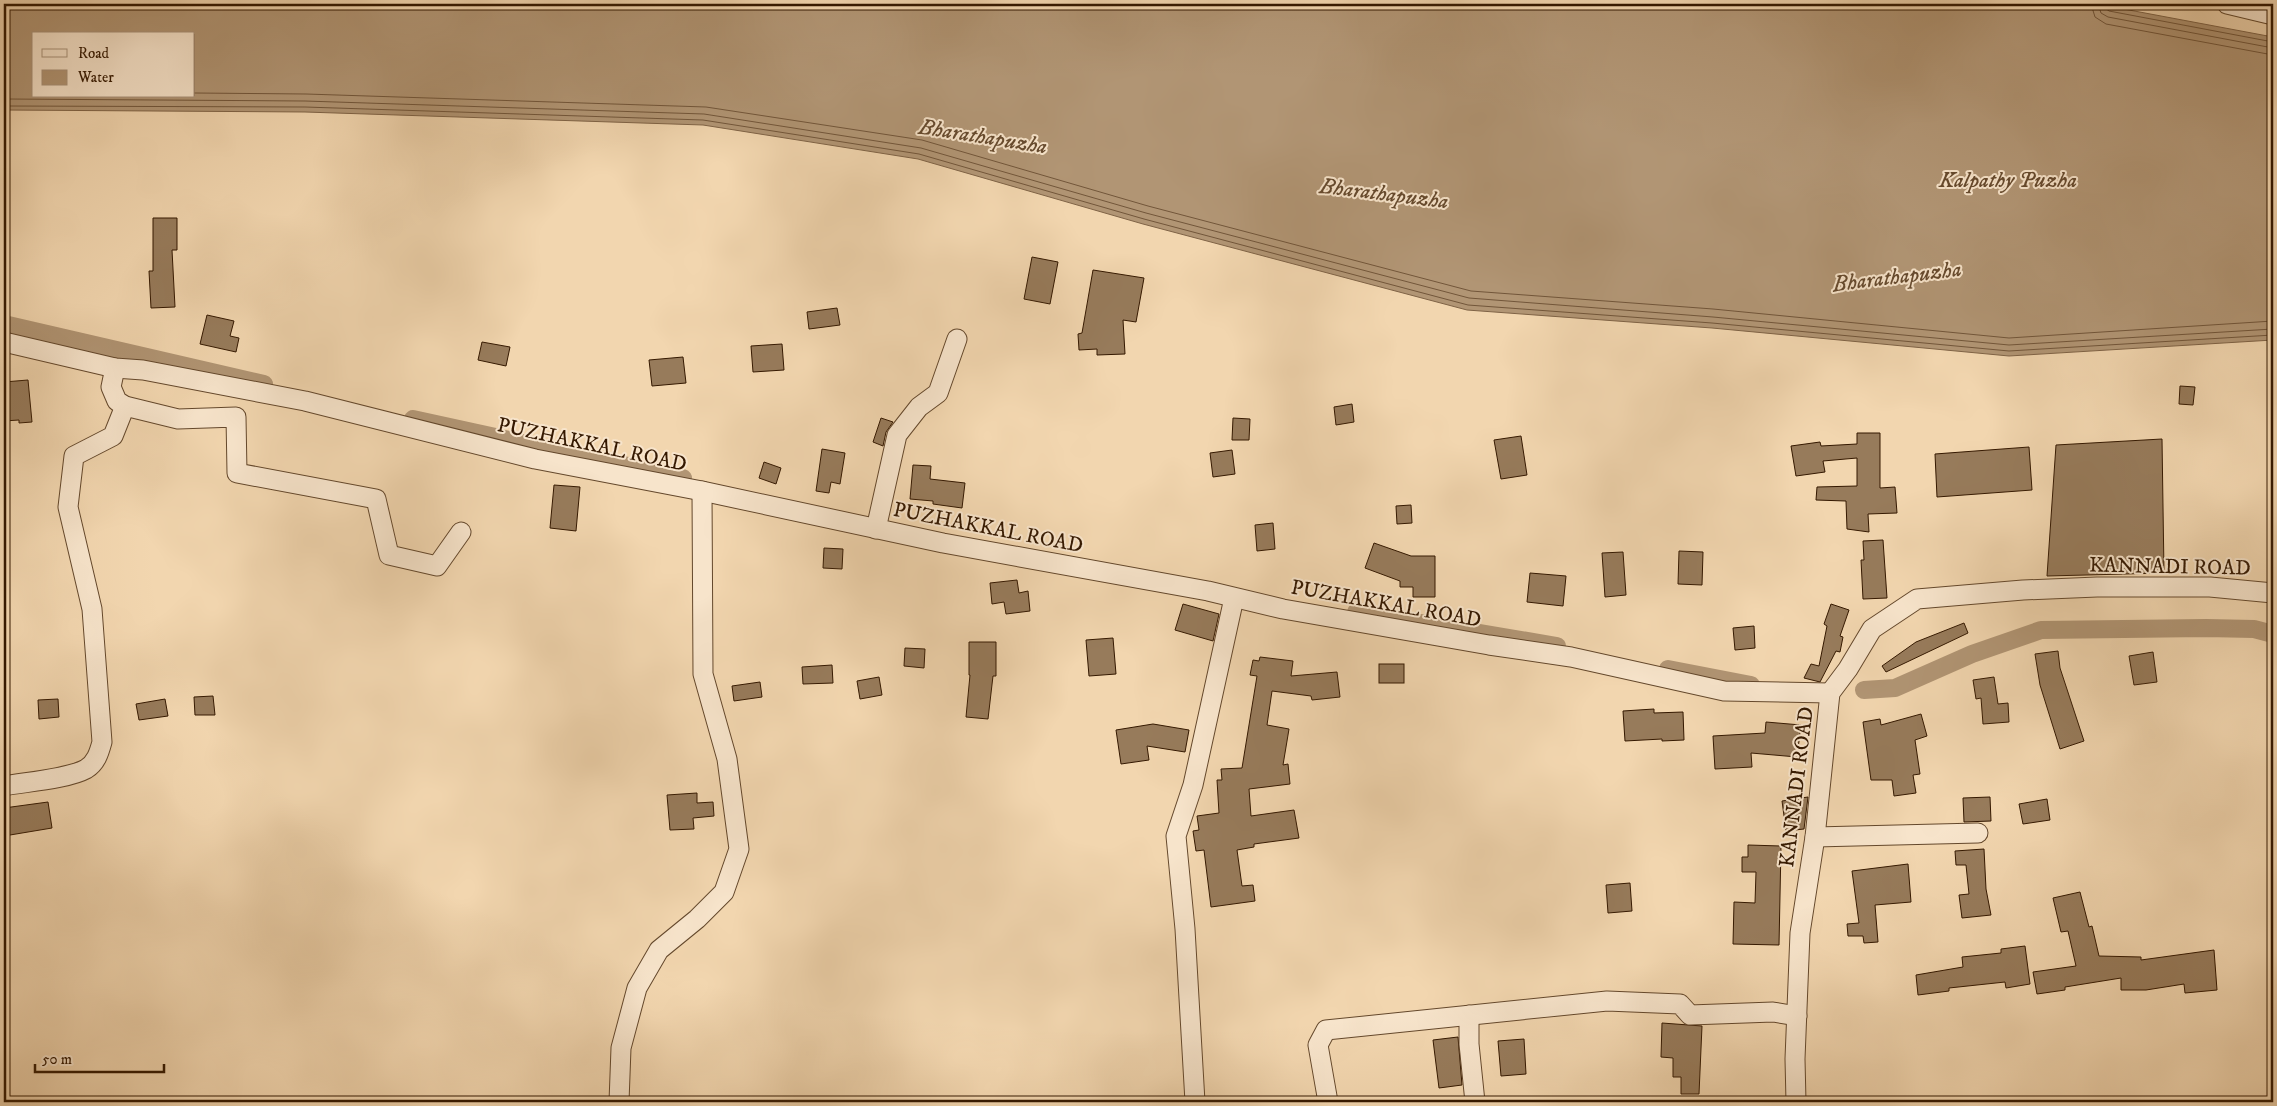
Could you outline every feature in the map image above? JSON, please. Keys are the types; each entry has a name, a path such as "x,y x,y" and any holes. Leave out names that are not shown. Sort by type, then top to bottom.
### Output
{"street":[{"path":"2228,4 2273,15"},
{"path":"877,529 897,435 919,407 938,393 957,339"},
{"name":"PUZHAKKAL ROAD","path":"4,342 115,368 143,370 305,401 535,459 702,491 877,529 1301,612 1489,645 1571,657 1724,691 1830,693"},
{"path":"115,368 111,387 117,401 125,406 178,419 236,417 238,473 376,499 389,554 437,566 461,532"},
{"path":"4,786 69,775 86,768 98,756 102,742 92,609 68,507 74,456 113,436 125,406"},
{"path":"619,1102 621,1048 637,988 659,950 697,920 724,892 739,849 727,759 704,674 702,491"},
{"name":"KANNADI ROAD","path":"1796,1102 1796,1016 1800,933 1815,836 1830,693 1848,670 1872,629 1918,599 2097,586 2210,587 2273,593"},
{"path":"1195,1102 1185,928 1176,836 1193,785 1234,598"},
{"path":"1815,836 1978,833"},
{"path":"1328,1102 1318,1045 1326,1030 1607,1001 1680,1004 1690,1015 1773,1012 1796,1016"},
{"path":"1470,1015 1469,1044 1475,1102"}],"water":[{"name":"Kalpathy Puzha","path":"4,4 2097,4 2273,37 2273,340 2009,356 1712,328 1467,310 1143,224 918,159 703,125 305,112 4,110"}],"building":[{"path":"153,218 177,218 177,250 172,250 175,307 151,308 149,271 153,271"},
{"path":"1032,257 1058,262 1050,304 1024,299"},
{"path":"1093,270 1144,278 1136,322 1123,320 1125,354 1097,355 1097,349 1079,350 1078,334 1082,333"},
{"path":"837,308 840,325 809,329 807,312"},
{"path":"207,315 234,321 230,336 239,338 236,352 200,344"},
{"path":"482,342 510,347 506,366 478,360"},
{"path":"782,344 784,370 753,372 751,346"},
{"path":"683,357 686,383 652,386 649,360"},
{"path":"28,380 32,422 19,423 19,420 4,421 4,382"},
{"path":"2180,386 2195,387 2193,405 2179,404"},
{"path":"1352,404 1354,422 1336,425 1334,407"},
{"path":"881,418 893,422 886,432 883,446 873,442"},
{"path":"1233,418 1250,419 1249,440 1232,440"},
{"path":"1857,433 1880,433 1880,488 1895,487 1897,513 1868,514 1869,532 1847,529 1846,501 1816,500 1817,487 1857,486 1857,458 1823,461 1825,472 1796,476 1791,446 1820,442 1821,446 1857,444"},
{"path":"1521,436 1527,475 1501,479 1494,440"},
{"path":"2162,439 2164,573 2047,576 2056,445"},
{"path":"2029,447 2032,490 1937,497 1935,454"},
{"path":"822,449 845,453 840,484 831,482 829,493 816,491"},
{"path":"1232,450 1235,474 1213,477 1210,453"},
{"path":"764,462 781,468 776,484 759,478"},
{"path":"913,465 931,466 930,479 965,483 962,508 933,504 933,501 910,499"},
{"path":"554,485 580,487 576,531 550,528"},
{"path":"1411,505 1412,523 1397,524 1396,506"},
{"path":"1273,523 1275,549 1257,551 1255,525"},
{"path":"1883,540 1887,598 1863,599 1861,560 1864,560 1863,541"},
{"path":"1374,543 1411,556 1435,556 1435,597 1413,597 1413,587 1400,587 1400,581 1365,568"},
{"path":"824,548 843,549 842,569 823,568"},
{"path":"1679,551 1703,552 1702,585 1678,584"},
{"path":"1623,552 1626,595 1605,597 1602,553"},
{"path":"1530,573 1566,576 1563,606 1527,602"},
{"path":"1017,580 1019,593 1028,591 1030,611 1006,614 1004,602 992,604 990,583"},
{"path":"1183,604 1219,614 1213,641 1175,630"},
{"path":"1831,604 1849,610 1840,636 1843,637 1840,652 1836,651 1820,682 1804,678 1811,664 1819,666 1827,626 1824,624"},
{"path":"1964,623 1968,633 1886,672 1882,666 1916,642"},
{"path":"1754,626 1755,648 1735,650 1733,628"},
{"path":"1113,638 1116,674 1089,676 1086,640"},
{"path":"969,642 996,642 996,676 993,676 988,719 966,717 970,675"},
{"path":"905,648 925,649 924,668 904,666"},
{"path":"2058,651 2060,668 2084,741 2060,749 2040,685 2035,654"},
{"path":"2153,652 2157,682 2134,685 2129,656"},
{"path":"1260,657 1293,661 1291,676 1337,672 1340,697 1312,700 1311,696 1272,691 1267,725 1289,729 1283,765 1288,764 1290,784 1249,789 1251,816 1294,810 1299,838 1254,844 1254,847 1237,850 1242,886 1253,885 1255,901 1211,907 1204,850 1196,851 1193,831 1199,830 1197,816 1219,813 1217,780 1222,780 1221,769 1242,768 1257,676 1250,675 1253,660 1259,661"},
{"path":"1379,664 1404,664 1404,683 1379,683"},
{"path":"832,665 833,683 803,684 802,667"},
{"path":"879,677 882,695 860,699 857,681"},
{"path":"1994,677 1998,704 2008,703 2009,722 1983,724 1981,698 1976,699 1973,680"},
{"path":"760,682 762,697 734,701 732,686"},
{"path":"213,696 215,715 195,715 194,697"},
{"path":"58,699 59,717 39,719 38,700"},
{"path":"165,699 168,716 139,720 136,704"},
{"path":"1654,709 1654,713 1683,712 1684,740 1625,741 1623,711"},
{"path":"1921,714 1927,736 1915,740 1920,774 1913,775 1916,793 1894,796 1892,780 1871,780 1863,722 1880,719 1881,725"},
{"path":"1766,722 1801,725 1797,757 1751,753 1752,767 1715,769 1713,736 1765,733"},
{"path":"1153,724 1189,730 1185,752 1147,746 1149,760 1121,764 1116,730"},
{"path":"697,793 697,803 713,802 714,816 693,818 694,829 670,830 667,795"},
{"path":"1808,797 1804,829 1786,831 1782,801"},
{"path":"1990,797 1991,821 1964,822 1963,798"},
{"path":"2047,799 2050,820 2023,824 2019,804"},
{"path":"48,802 52,828 4,836 4,808"},
{"path":"1748,845 1781,846 1779,945 1733,944 1734,902 1755,903 1756,872 1742,872 1742,857 1748,857"},
{"path":"1984,849 1986,889 1991,915 1962,918 1959,895 1969,894 1966,865 1956,865 1955,851"},
{"path":"1908,864 1911,902 1875,905 1878,942 1864,943 1863,936 1848,936 1847,924 1859,923 1852,871"},
{"path":"1630,883 1632,911 1608,913 1606,885"},
{"path":"2080,892 2089,927 2092,926 2099,956 2141,957 2141,960 2214,950 2217,990 2185,993 2184,984 2146,990 2121,990 2121,978 2065,987 2065,990 2037,994 2033,972 2076,966 2068,931 2061,932 2053,898"},
{"path":"2025,946 2030,984 2006,988 2005,982 1949,988 1949,991 1918,995 1916,975 1963,967 1962,957 2001,953 2001,949"},
{"path":"1662,1023 1702,1026 1699,1094 1681,1094 1681,1077 1673,1077 1673,1058 1661,1057"},
{"path":"1458,1037 1462,1085 1439,1088 1433,1040"},
{"path":"1524,1039 1526,1074 1501,1076 1498,1041"}],"waterway":[{"path":"4,324 264,384"},
{"path":"413,419 683,478"},
{"path":"1356,612 1557,646"},
{"path":"1864,690 1895,688 1972,654 2041,630 2206,628 2254,629 2273,634"},
{"path":"1668,669 1751,685"}],"water label":[{"name":"Bharathapuzha","path":"983,137"},
{"name":"Bharathapuzha","path":"1384,194"},
{"name":"Bharathapuzha","path":"1897,277"}]}
